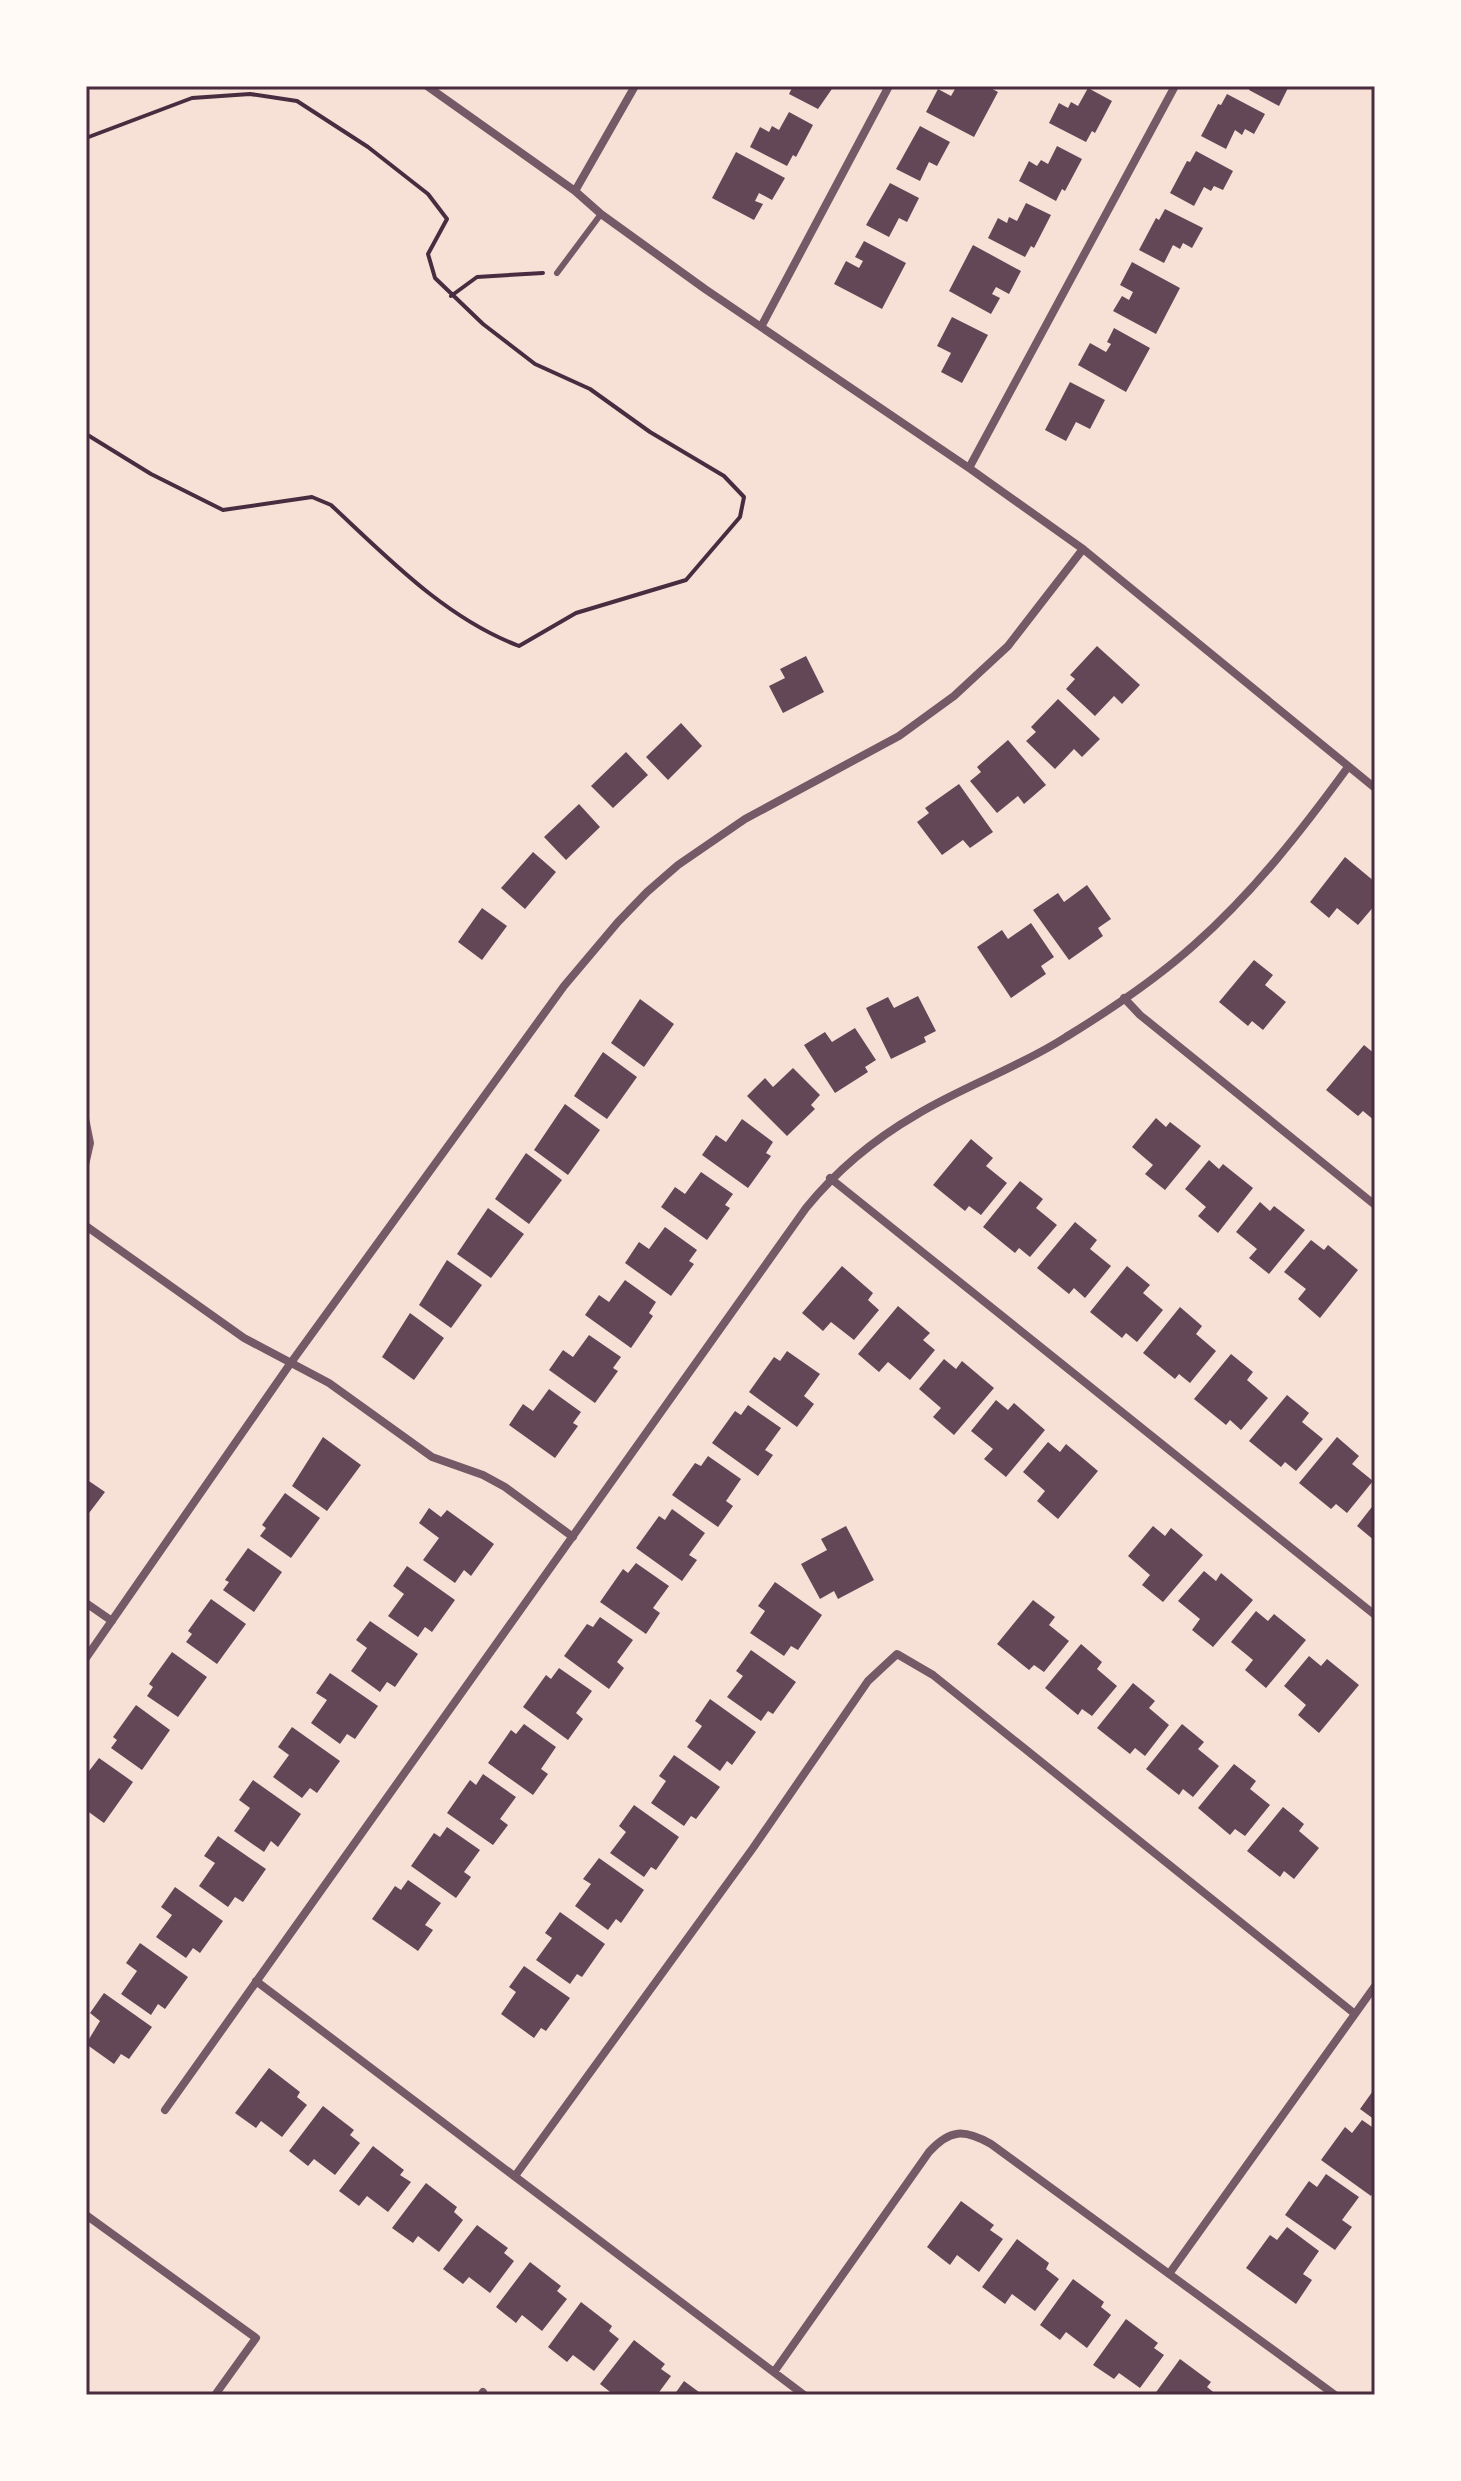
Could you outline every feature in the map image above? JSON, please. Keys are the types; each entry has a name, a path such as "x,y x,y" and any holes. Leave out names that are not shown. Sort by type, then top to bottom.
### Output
{"street":[{"path":"427,86 761,327 1083,549 1375,788"},
{"path":"575,191 635,86"},
{"path":"761,327 889,86"},
{"path":"969,468 1175,86"},
{"path":"86,1658 290,1364 564,986 647,892 678,865 745,819 899,736 954,696 1008,646 1083,549"},
{"path":"165,2110 830,1178 872,1142 917,1114 1014,1067 1065,1038 1194,946 1249,891 1348,767"},
{"path":"1124,998 1140,1015 1375,1205"},
{"path":"830,1178 1375,1615"},
{"path":"86,1226 244,1338 329,1383 432,1457 483,1475 505,1487 573,1537"},
{"path":"86,1603 112,1621"},
{"path":"515,2176 753,1848 868,1681 897,1654 933,1675 1355,2014"},
{"path":"256,1981 804,2395"},
{"path":"1169,2274 1375,1986"},
{"path":"774,2372 929,2152 939,2140 968,2133 991,2144 1335,2395"},
{"path":"86,2215 256,2338 215,2395"}],"lane":[{"path":"557,273 601,214"},
{"path":"86,1118 91,1143 86,1165"}],"path":[{"path":"86,138 192,98 250,94 297,101 368,147 428,194 447,219 428,254 435,278 451,296 535,364 590,389 650,432 724,476 744,497 740,517 686,580 576,613 519,646 490,635 427,592 331,505 312,497 223,510 151,474 86,434"},
{"path":"451,296 477,277 557,273"}],"building":[{"path":"793,86 834,86 818,109 789,94"},
{"path":"949,86 987,86 998,92 974,137 926,112 938,89 951,96 955,89"},
{"path":"1251,86 1289,86 1279,106 1249,90"},
{"path":"1088,88 1112,101 1095,133 1092,131 1086,142 1049,123 1059,103 1068,108 1071,102 1078,106"},
{"path":"1227,94 1265,114 1254,134 1245,129 1242,135 1235,130 1226,149 1201,136"},
{"path":"789,112 813,125 796,157 793,155 787,166 750,147 760,127 769,132 772,126 779,130"},
{"path":"920,126 950,142 937,166 929,162 920,181 896,169"},
{"path":"1057,146 1082,159 1056,201 1019,181 1029,161 1037,166 1041,160 1048,164"},
{"path":"1196,151 1233,171 1223,190 1214,186 1211,191 1204,187 1194,206 1170,193"},
{"path":"736,152 785,178 772,200 759,193 755,201 763,204 754,220 712,198"},
{"path":"890,183 919,198 907,222 899,218 889,237 866,225"},
{"path":"1026,203 1051,215 1034,248 1031,246 1025,257 988,238 998,218 1007,223 1009,217 1017,221"},
{"path":"1165,209 1203,228 1192,248 1183,243 1180,249 1173,245 1164,263 1139,250 1156,218 1159,220"},
{"path":"864,241 906,263 882,309 834,284 846,261 859,268 863,261 855,257"},
{"path":"973,245 1021,271 1009,294 996,287 992,294 1000,298 991,314 949,291"},
{"path":"1132,262 1180,288 1156,334 1113,311 1122,296 1129,300 1133,292 1120,285"},
{"path":"952,317 988,335 962,383 941,372 951,353 937,346"},
{"path":"1114,328 1150,348 1126,392 1078,365 1090,343 1106,352"},
{"path":"1070,382 1105,400 1090,429 1076,422 1066,441 1045,430"},
{"path":"1097,646 1140,685 1122,704 1114,696 1095,716 1066,689 1075,679 1070,675"},
{"path":"806,656 824,692 783,713 769,686 785,678 780,669"},
{"path":"1058,699 1100,739 1082,757 1074,749 1055,769 1026,741 1036,732 1031,727"},
{"path":"681,723 702,746 668,780 646,757"},
{"path":"1008,740 1046,785 1024,804 1018,796 997,813 970,781 981,772 977,767"},
{"path":"626,752 648,775 613,808 591,786"},
{"path":"959,784 993,832 970,848 963,840 942,855 917,822 929,813 925,808"},
{"path":"579,804 600,827 566,860 544,837"},
{"path":"533,852 556,872 525,909 501,888"},
{"path":"1345,857 1375,882 1372,888 1375,890 1375,905 1358,925 1337,908 1329,918 1310,902"},
{"path":"1087,885 1111,919 1098,928 1103,936 1069,960 1033,910 1058,893 1064,902"},
{"path":"482,908 507,926 482,960 458,942"},
{"path":"1031,923 1054,957 1041,966 1046,974 1011,998 977,947 1002,930 1008,939"},
{"path":"1254,960 1273,975 1265,985 1286,1002 1263,1030 1252,1021 1248,1026 1219,1002"},
{"path":"918,996 936,1031 924,1037 926,1042 891,1059 866,1008 888,997 894,1008"},
{"path":"640,999 674,1024 644,1067 611,1043"},
{"path":"855,1028 876,1060 865,1067 868,1072 835,1093 804,1045 825,1032 832,1042"},
{"path":"1364,1045 1375,1054 1375,1121 1363,1111 1358,1116 1326,1090"},
{"path":"603,1052 637,1077 607,1119 574,1096"},
{"path":"793,1068 820,1095 811,1105 815,1109 787,1136 747,1096 765,1078 773,1087"},
{"path":"565,1104 600,1130 568,1175 534,1150"},
{"path":"1156,1118 1166,1127 1170,1122 1201,1146 1165,1190 1145,1174 1153,1165 1132,1147"},
{"path":"742,1119 773,1142 766,1153 771,1156 748,1188 702,1155 716,1135 726,1142"},
{"path":"971,1139 993,1158 986,1166 1007,1183 981,1215 969,1206 965,1211 933,1185"},
{"path":"526,1153 562,1180 529,1224 495,1199"},
{"path":"1209,1160 1219,1169 1223,1164 1253,1188 1218,1233 1198,1216 1206,1207 1185,1189"},
{"path":"701,1172 733,1194 725,1205 730,1208 707,1240 661,1207 675,1187 685,1194"},
{"path":"1020,1181 1043,1199 1036,1208 1057,1225 1030,1257 1019,1248 1015,1253 983,1227"},
{"path":"1260,1202 1270,1211 1274,1206 1305,1230 1269,1274 1249,1258 1257,1249 1236,1232"},
{"path":"488,1208 524,1234 491,1278 457,1254"},
{"path":"1075,1222 1097,1240 1090,1249 1111,1266 1085,1298 1074,1288 1069,1294 1037,1268"},
{"path":"665,1227 697,1250 689,1261 694,1264 671,1296 625,1263 639,1242 649,1249"},
{"path":"1311,1240 1324,1250 1328,1245 1358,1270 1320,1318 1298,1299 1306,1289 1284,1272"},
{"path":"447,1260 482,1285 451,1328 419,1305"},
{"path":"842,1266 873,1293 868,1300 879,1310 854,1340 831,1322 823,1331 802,1313"},
{"path":"1127,1266 1150,1285 1143,1293 1163,1310 1137,1342 1126,1333 1122,1338 1090,1312"},
{"path":"625,1280 656,1302 649,1313 653,1316 631,1348 585,1315 599,1295 609,1302"},
{"path":"898,1306 930,1333 923,1340 935,1350 910,1380 888,1362 879,1372 858,1354"},
{"path":"1180,1307 1202,1326 1196,1334 1216,1351 1190,1383 1179,1374 1175,1379 1143,1353"},
{"path":"410,1313 444,1338 414,1380 382,1357"},
{"path":"589,1335 621,1357 613,1368 618,1371 595,1403 549,1370 563,1350 573,1357"},
{"path":"787,1351 820,1374 804,1396 814,1404 797,1427 749,1392 774,1357 780,1361"},
{"path":"1231,1354 1253,1372 1247,1380 1268,1398 1241,1430 1230,1420 1226,1425 1194,1399"},
{"path":"944,1359 956,1369 962,1361 994,1388 954,1435 933,1417 941,1408 919,1389"},
{"path":"549,1389 581,1412 573,1423 578,1426 555,1458 509,1425 523,1404 533,1411"},
{"path":"1287,1395 1309,1413 1302,1422 1323,1439 1296,1471 1285,1462 1281,1467 1249,1441"},
{"path":"996,1400 1008,1410 1014,1403 1045,1430 1006,1477 984,1459 993,1449 971,1431"},
{"path":"748,1405 781,1428 765,1450 773,1455 758,1476 712,1443 735,1411 741,1415"},
{"path":"323,1437 361,1465 327,1511 292,1486"},
{"path":"1337,1437 1359,1456 1352,1464 1373,1481 1347,1513 1336,1504 1331,1509 1299,1483"},
{"path":"1048,1442 1060,1452 1066,1444 1098,1471 1058,1519 1037,1501 1045,1491 1023,1472"},
{"path":"708,1456 741,1479 726,1501 733,1506 718,1527 672,1495 695,1463 701,1466"},
{"path":"86,1479 105,1492 86,1517"},
{"path":"285,1493 320,1518 291,1558 260,1536 266,1528 262,1525"},
{"path":"1375,1503 1375,1541 1357,1526"},
{"path":"429,1508 441,1517 447,1510 494,1544 471,1576 464,1570 455,1583 423,1560 439,1538 419,1523"},
{"path":"672,1509 705,1533 689,1555 697,1560 682,1581 636,1548 659,1516 665,1520"},
{"path":"846,1526 874,1580 838,1599 834,1591 820,1599 801,1564 827,1550 821,1539"},
{"path":"1153,1526 1165,1536 1171,1528 1203,1555 1163,1602 1142,1585 1150,1575 1128,1556"},
{"path":"248,1548 282,1572 254,1612 223,1590 229,1582 225,1580"},
{"path":"636,1563 669,1586 653,1608 660,1613 646,1634 600,1602 623,1569 628,1573"},
{"path":"407,1566 455,1600 432,1632 425,1627 418,1637 388,1616 404,1594 393,1586"},
{"path":"1204,1571 1216,1581 1221,1573 1253,1600 1213,1647 1192,1630 1200,1619 1178,1601"},
{"path":"775,1582 822,1615 798,1650 791,1646 784,1656 750,1633 765,1611 758,1606"},
{"path":"211,1599 246,1624 217,1664 186,1642 192,1634 188,1631"},
{"path":"1033,1600 1055,1617 1049,1625 1069,1641 1044,1672 1034,1665 1029,1670 997,1644"},
{"path":"1256,1611 1268,1621 1274,1614 1306,1640 1266,1688 1245,1670 1253,1660 1231,1642"},
{"path":"600,1617 633,1640 617,1662 624,1668 609,1689 564,1656 587,1624 593,1627"},
{"path":"370,1621 418,1654 395,1687 387,1682 380,1692 351,1671 367,1648 356,1640"},
{"path":"1081,1644 1102,1662 1097,1669 1117,1686 1092,1716 1082,1709 1078,1715 1045,1688"},
{"path":"751,1650 796,1682 773,1714 768,1711 761,1721 727,1697 743,1676 736,1671"},
{"path":"172,1652 207,1677 178,1717 147,1696 153,1687 149,1684"},
{"path":"1309,1656 1321,1666 1327,1659 1359,1685 1319,1733 1298,1715 1306,1705 1284,1686"},
{"path":"559,1668 592,1691 576,1713 583,1719 568,1740 523,1707 546,1675 551,1679"},
{"path":"330,1673 378,1706 355,1739 347,1734 340,1744 311,1723 327,1700 316,1693"},
{"path":"1133,1683 1155,1701 1149,1708 1169,1725 1145,1756 1135,1748 1130,1754 1097,1728"},
{"path":"710,1699 756,1732 732,1765 727,1761 720,1771 687,1747 702,1726 695,1721"},
{"path":"136,1705 170,1730 142,1770 111,1748 117,1740 113,1737"},
{"path":"524,1724 556,1747 541,1769 548,1774 533,1795 488,1763 511,1730 516,1734"},
{"path":"1182,1724 1204,1742 1198,1749 1219,1766 1193,1797 1183,1789 1179,1795 1146,1769"},
{"path":"292,1727 340,1761 317,1793 310,1788 302,1798 273,1777 289,1755 278,1747"},
{"path":"674,1755 720,1787 696,1819 691,1816 684,1826 651,1803 666,1781 659,1776"},
{"path":"99,1758 133,1782 104,1823 86,1810 86,1775"},
{"path":"1234,1764 1256,1781 1250,1789 1270,1805 1245,1836 1235,1829 1230,1835 1198,1808"},
{"path":"483,1774 516,1797 500,1819 508,1825 493,1845 447,1813 470,1780 476,1785"},
{"path":"253,1780 301,1814 278,1847 271,1841 264,1852 234,1831 250,1808 239,1800"},
{"path":"634,1805 679,1837 656,1870 651,1867 644,1877 610,1853 626,1832 619,1826"},
{"path":"1283,1807 1304,1824 1299,1831 1319,1848 1294,1879 1284,1871 1280,1877 1247,1851"},
{"path":"447,1827 480,1850 464,1872 471,1877 456,1898 411,1866 434,1833 440,1837"},
{"path":"218,1836 266,1869 243,1902 235,1897 228,1907 199,1886 215,1863 204,1856"},
{"path":"599,1858 644,1890 621,1923 616,1919 608,1930 575,1906 591,1884 583,1879"},
{"path":"408,1880 441,1903 425,1925 433,1930 418,1951 372,1919 395,1886 401,1890"},
{"path":"175,1887 223,1921 200,1953 193,1948 186,1958 156,1937 172,1915 161,1907"},
{"path":"560,1912 605,1944 582,1977 577,1974 570,1984 536,1960 552,1938 545,1933"},
{"path":"140,1943 188,1977 165,2009 158,2004 151,2015 121,1994 137,1971 126,1963"},
{"path":"524,1966 570,1998 546,2031 541,2028 534,2038 501,2014 516,1992 509,1987"},
{"path":"104,1993 152,2027 129,2059 121,2054 114,2064 86,2044 100,2021 90,2013"},
{"path":"269,2068 300,2092 297,2097 307,2105 282,2137 261,2121 256,2128 235,2113"},
{"path":"1375,2088 1375,2120 1360,2109"},
{"path":"323,2106 354,2130 350,2135 360,2143 335,2175 314,2159 308,2166 289,2151"},
{"path":"1362,2120 1375,2129 1375,2190 1371,2196 1321,2160 1345,2127 1352,2133"},
{"path":"373,2146 404,2170 400,2175 411,2182 388,2212 367,2196 359,2206 339,2191"},
{"path":"1326,2174 1359,2197 1342,2220 1352,2227 1335,2250 1285,2215 1309,2181 1317,2187"},
{"path":"426,2183 457,2207 454,2212 463,2220 439,2252 418,2236 413,2243 392,2228"},
{"path":"961,2201 994,2225 990,2230 1003,2239 979,2272 957,2255 950,2265 927,2247"},
{"path":"477,2225 508,2248 504,2253 514,2261 490,2293 469,2277 463,2284 443,2269"},
{"path":"1287,2227 1319,2251 1303,2274 1312,2280 1296,2304 1246,2268 1270,2235 1277,2240"},
{"path":"1017,2239 1049,2263 1046,2269 1059,2279 1035,2311 1012,2294 1005,2304 982,2287"},
{"path":"530,2262 561,2286 557,2291 567,2299 542,2331 522,2315 516,2323 496,2307"},
{"path":"1073,2279 1104,2302 1101,2307 1111,2315 1087,2348 1066,2332 1060,2340 1040,2325"},
{"path":"581,2302 612,2326 609,2331 619,2339 594,2371 573,2355 567,2362 548,2347"},
{"path":"1126,2319 1158,2343 1154,2348 1164,2355 1140,2388 1119,2373 1114,2379 1093,2365"},
{"path":"634,2340 665,2364 661,2369 671,2376 657,2395 614,2395 600,2384"},
{"path":"1180,2359 1211,2382 1207,2387 1217,2395 1154,2395"},
{"path":"684,2381 703,2395 674,2395"}]}
